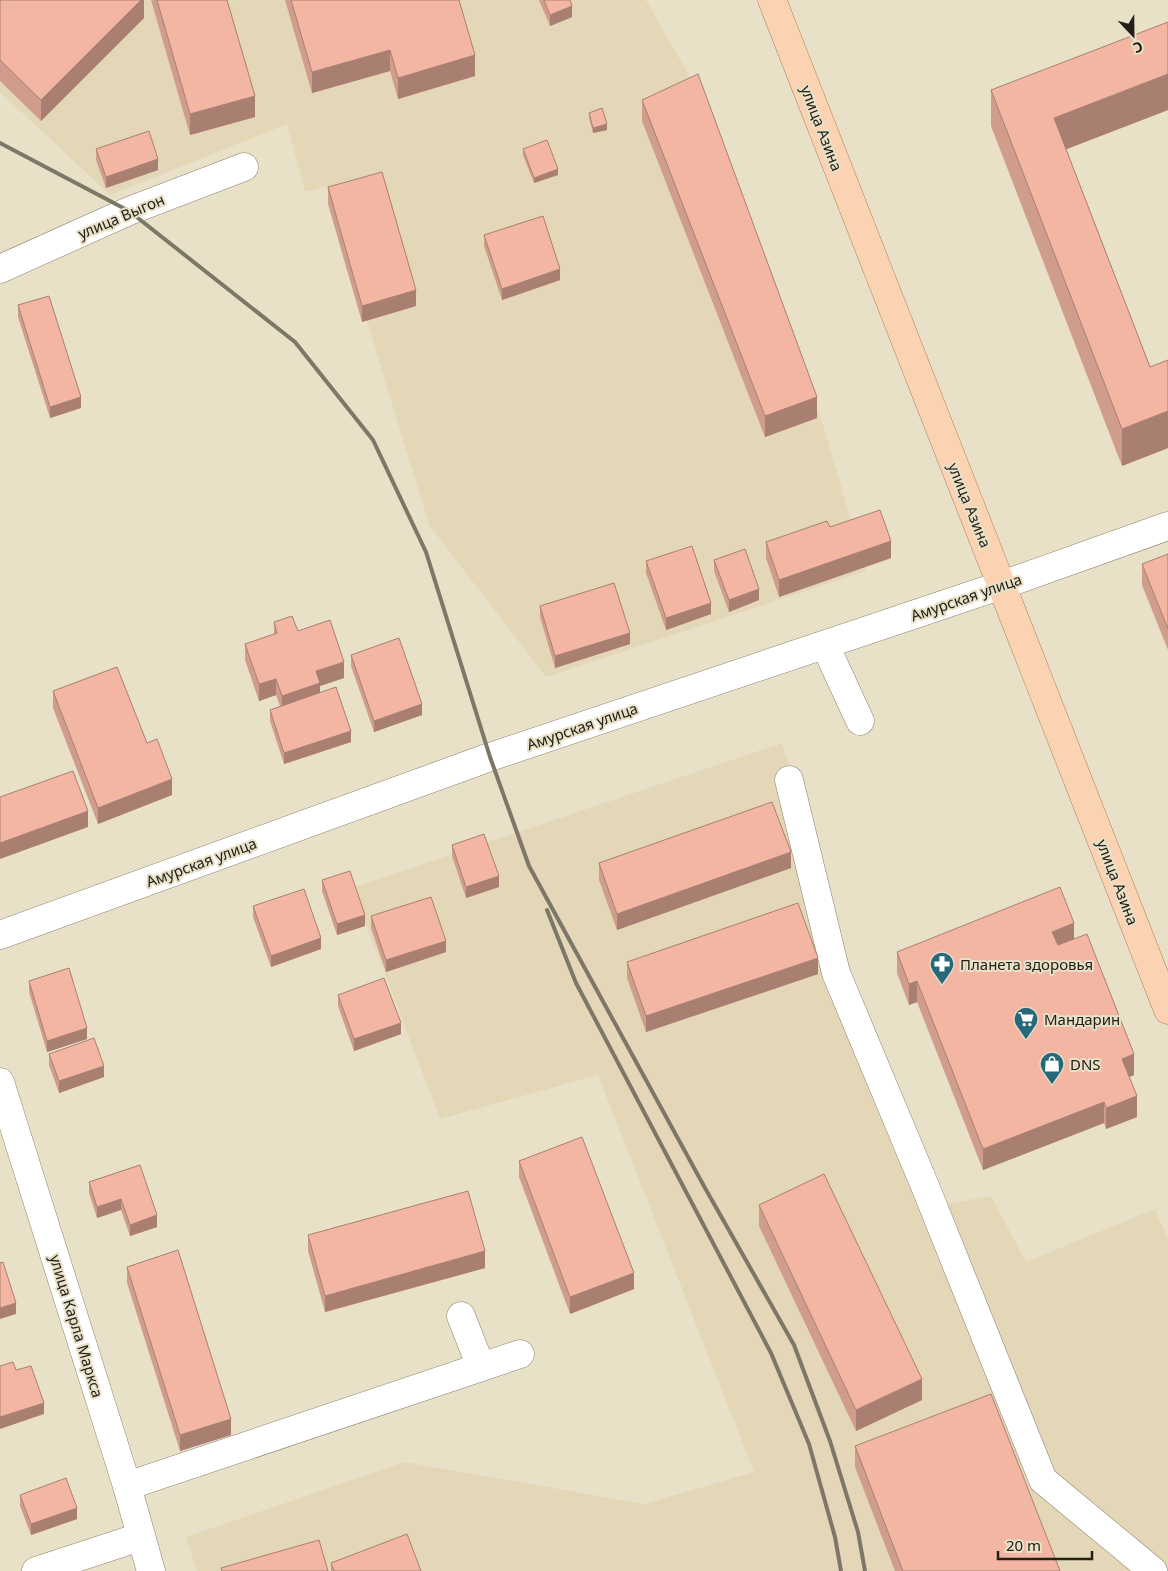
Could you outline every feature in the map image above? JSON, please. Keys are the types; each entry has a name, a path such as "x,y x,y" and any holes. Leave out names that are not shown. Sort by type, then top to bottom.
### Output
{"main road":[{"name":"улица Азина","path":"772,0 1168,1010"}],"street":[{"name":"улица Выгон","path":"0,269 129,211 244,167"},
{"name":"Амурская улица","path":"0,935 490,757 1002,585 1168,526"},
{"path":"825,645 860,721"},
{"path":"789,780 836,972 925,1186 1043,1480 1154,1571"},
{"name":"улица Карла Маркса","path":"0,1082 127,1486 151,1571"},
{"path":"461,1316 481,1367"},
{"path":"127,1486 520,1354"},
{"path":"36,1571 140,1537"}],"shaded area":[{"path":"0,0 646,0 690,77 822,422 866,571 546,677 429,525 326,186 305,192 287,124 110,195 0,92"},
{"path":"782,743 854,979 946,1204 991,1196 1026,1262 1155,1209 1168,1240 1168,1571 197,1571 186,1537 405,1462 644,1504 754,1472 598,1075 440,1119 352,888"}],"building":[{"path":"0,0 141,0 41,100 0,60"},
{"path":"157,0 227,0 255,96 190,114"},
{"path":"291,0 459,0 475,55 398,78 390,50 312,72"},
{"path":"544,0 570,0 572,6 550,15"},
{"path":"1168,22 1168,74 1054,118 1150,367 1168,360 1168,411 1122,429 991,90"},
{"path":"698,74 817,397 765,416 642,100"},
{"path":"602,108 607,124 593,128 589,113"},
{"path":"149,131 158,159 106,177 96,149"},
{"path":"547,140 558,169 534,178 523,149"},
{"path":"382,172 416,290 362,306 328,187"},
{"path":"543,216 560,269 502,289 484,235"},
{"path":"49,296 81,397 50,407 18,305"},
{"path":"880,510 891,541 779,580 766,542 827,521 830,527"},
{"path":"692,546 711,603 666,618 646,561"},
{"path":"745,549 759,589 729,600 714,560"},
{"path":"1168,554 1168,629 1142,564"},
{"path":"614,583 630,633 555,656 540,606"},
{"path":"292,616 298,631 330,620 344,662 316,671 320,683 282,696 276,679 259,684 245,644 277,633 274,622"},
{"path":"399,638 422,704 374,721 351,655"},
{"path":"117,667 147,743 157,739 172,779 98,808 53,691"},
{"path":"336,687 351,731 284,753 270,710"},
{"path":"73,771 88,811 0,843 0,797"},
{"path":"772,802 791,852 617,914 599,863"},
{"path":"484,834 499,876 466,887 452,845"},
{"path":"350,871 365,915 337,924 322,880"},
{"name":"Мандарин","path":"1060,887 1074,923 1052,932 1058,945 1087,934 1134,1054 1122,1059 1137,1096 1106,1108 1104,1102 983,1149 917,981 909,984 897,952"},
{"path":"304,889 321,938 271,956 253,906"},
{"path":"431,897 446,941 386,960 371,916"},
{"path":"798,903 818,958 646,1016 627,962"},
{"path":"69,968 87,1028 47,1041 29,981"},
{"path":"384,978 401,1023 354,1039 338,995"},
{"path":"94,1038 104,1066 59,1081 49,1054"},
{"path":"582,1137 634,1273 570,1297 519,1161"},
{"path":"140,1165 157,1215 130,1225 121,1199 97,1207 89,1182"},
{"path":"824,1174 922,1379 856,1410 759,1205"},
{"path":"468,1191 485,1251 325,1296 308,1235"},
{"path":"178,1250 231,1419 180,1435 127,1267"},
{"path":"3,1262 16,1303 0,1308 0,1263"},
{"path":"13,1362 16,1370 31,1366 44,1403 0,1417 0,1366"},
{"path":"991,1394 1060,1571 903,1571 855,1446"},
{"path":"66,1478 77,1508 31,1524 20,1495"},
{"path":"407,1534 421,1571 334,1571 331,1563"},
{"path":"319,1540 328,1571 222,1571 221,1568"}],"railway":[{"path":"0,143 129,211 295,342 373,440 426,552 490,757 529,866 705,1188 794,1345 830,1441 858,1532 865,1571"},
{"path":"547,910 576,983 771,1353 809,1444 835,1537 841,1571"}],"place":[{"name":"Планета здоровья","path":"942,985"},
{"name":"Мандарин","path":"1026,1040"},
{"name":"DNS","path":"1052,1085"}]}
